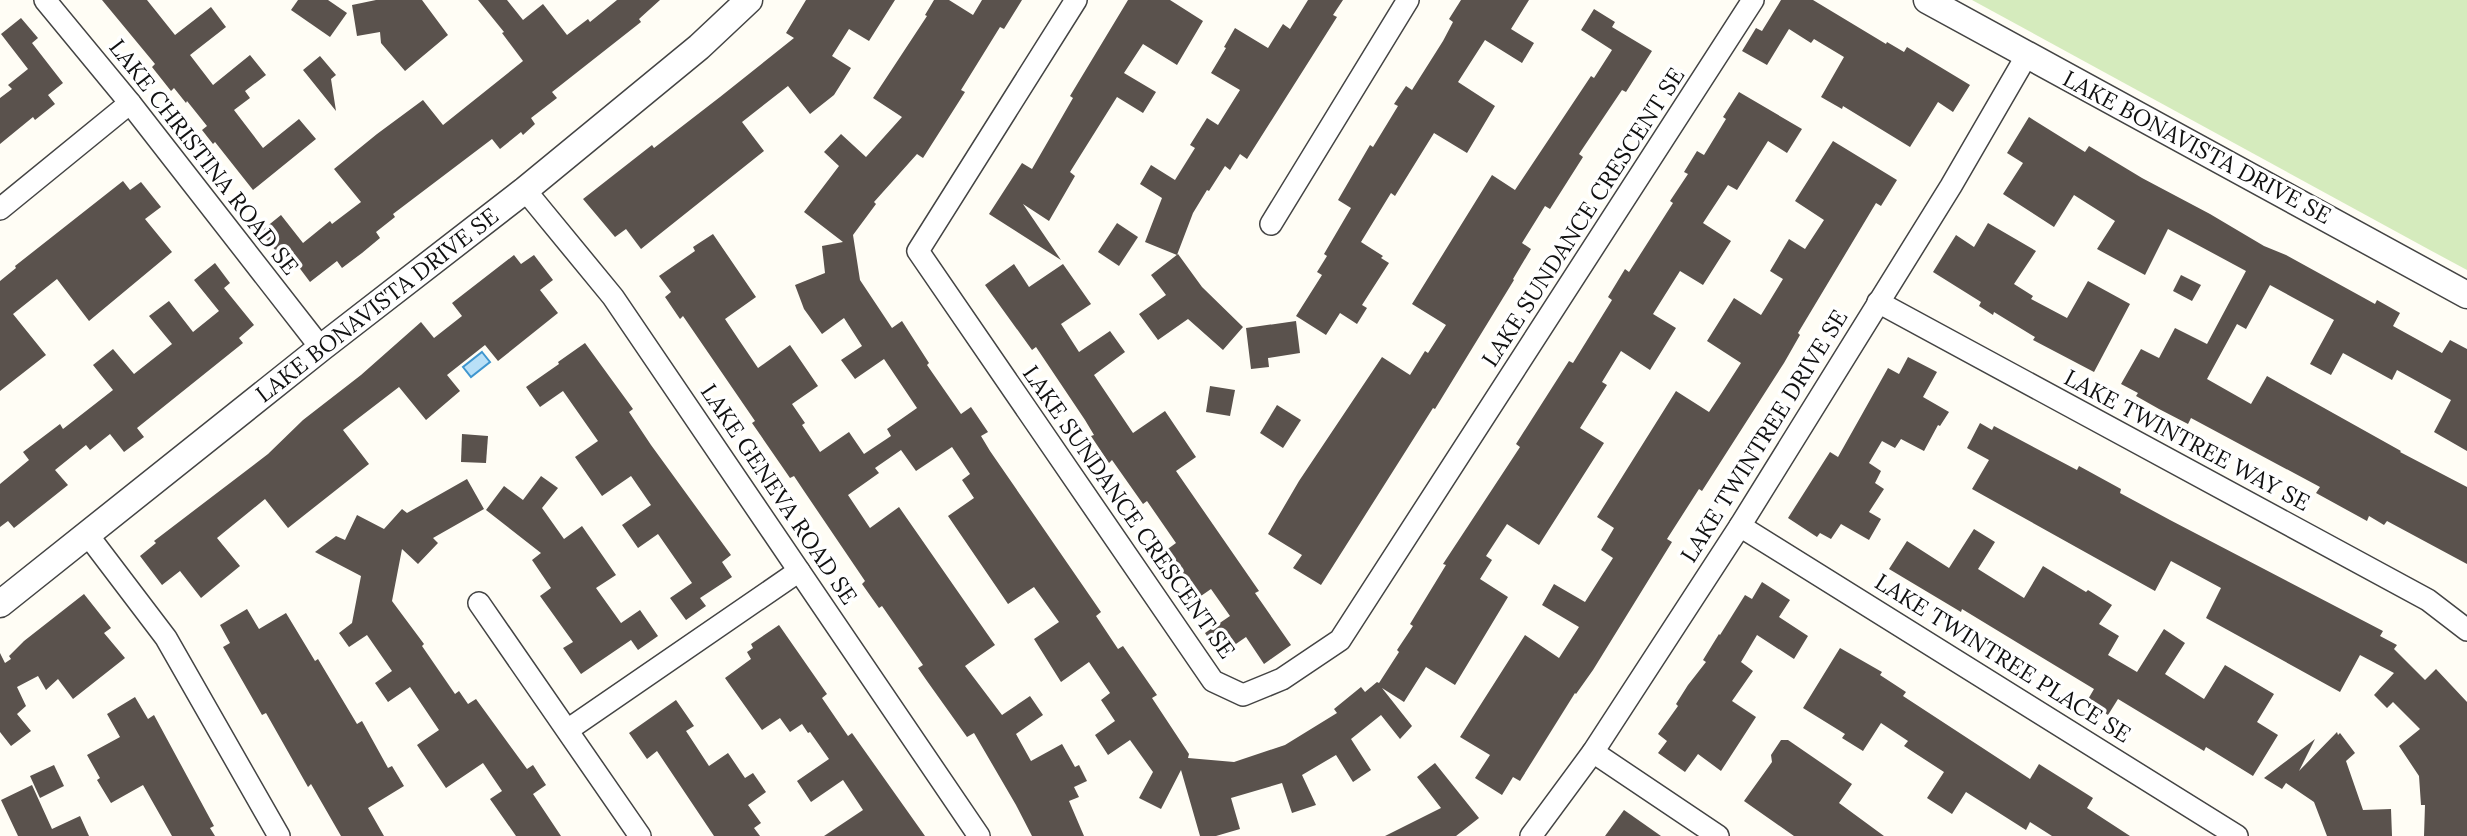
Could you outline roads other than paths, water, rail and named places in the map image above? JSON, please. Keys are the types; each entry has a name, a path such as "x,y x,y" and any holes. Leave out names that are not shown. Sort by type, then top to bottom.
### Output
{"street":[{"name":"LAKE CHRISTINA ROAD SE","path":"46,0 321,348"},
{"name":"LAKE BONAVISTA DRIVE SE","path":"0,604 321,348 526,190 699,47 749,0"},
{"name":"LAKE SUNDANCE CRESCENT SE","path":"1076,0 918,251 1213,681 1243,695 1282,679 1340,640 1753,0"},
{"path":"1271,224 1408,0"},
{"name":"LAKE BONAVISTA DRIVE SE","path":"1927,0 2467,295"},
{"name":"LAKE TWINTREE DRIVE SE","path":"1531,836 1593,752 1740,526 1951,186 2026,55"},
{"path":"0,209 130,103"},
{"name":"LAKE GENEVA ROAD SE","path":"526,190 613,297 979,836"},
{"name":"LAKE TWINTREE WAY SE","path":"1878,302 2428,600 2467,630"},
{"name":"LAKE TWINTREE PLACE SE","path":"1740,526 2237,836"},
{"path":"87,534 166,638 279,836"},
{"path":"569,729 799,570"},
{"path":"480,603 640,836"},
{"path":"1593,752 1718,836"}],"water":[{"path":"482,352 490,362 471,377 463,367"}]}
